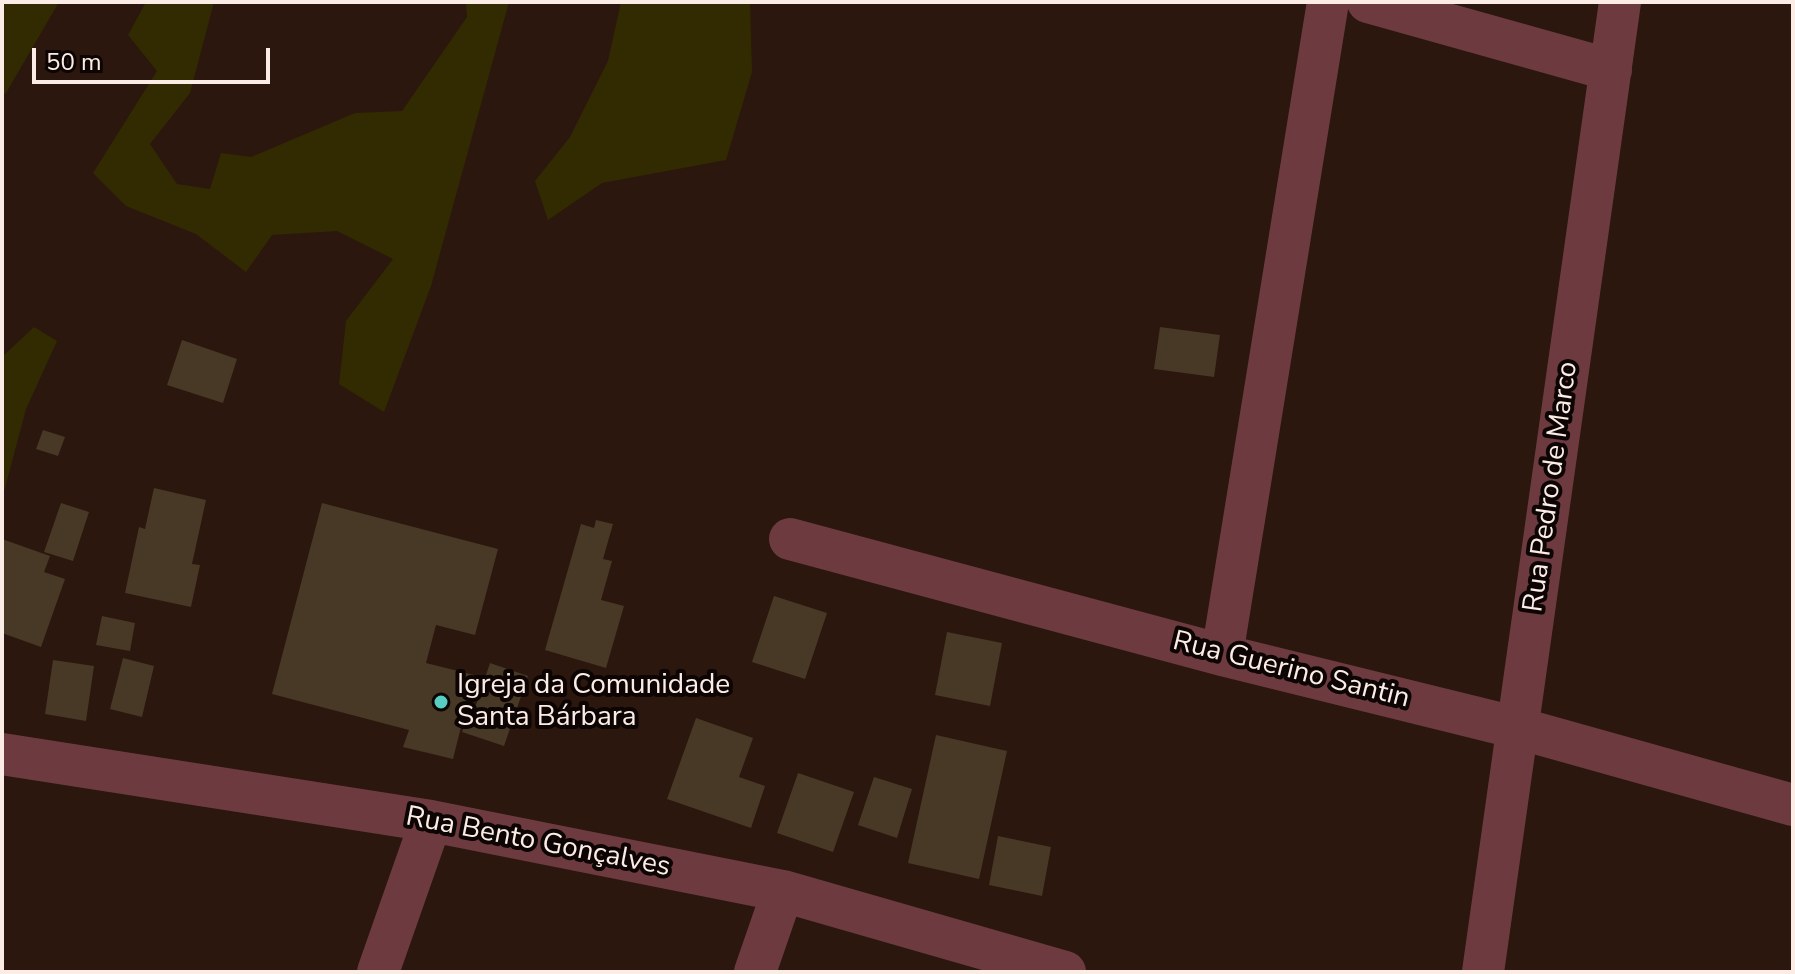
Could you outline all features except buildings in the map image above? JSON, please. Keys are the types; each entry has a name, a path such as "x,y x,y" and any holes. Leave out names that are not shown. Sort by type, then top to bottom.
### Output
{"street":[{"path":"1222,655 1328,2"},
{"path":"1368,2 1611,70"},
{"name":"Rua Pedro de Marco","path":"1483,972 1620,2"},
{"name":"Rua Guerino Santin","path":"790,539 1222,655 1518,728 1793,805"},
{"name":"Rua Bento Gonçalves","path":"5,765 431,821 783,891 1065,972"},
{"path":"378,972 431,821"},
{"path":"755,972 783,891"}],"shaded area":[{"path":"59,2 6,93 2,95 2,3"},
{"path":"146,2 214,2 190,93 150,144 177,184 210,189 221,153 251,157 355,113 402,111 467,17 466,2 509,2 431,286 384,412 339,384 346,321 393,259 337,231 272,235 246,272 196,234 126,206 93,173 157,71 128,35"},
{"path":"621,2 750,2 752,72 726,160 602,183 548,220 535,181 570,137 608,61"},
{"path":"34,327 57,341 26,409 2,499 2,357"}],"place":[{"name":"Igreja da Comunidade Santa Bárbara","path":"441,702"}]}
